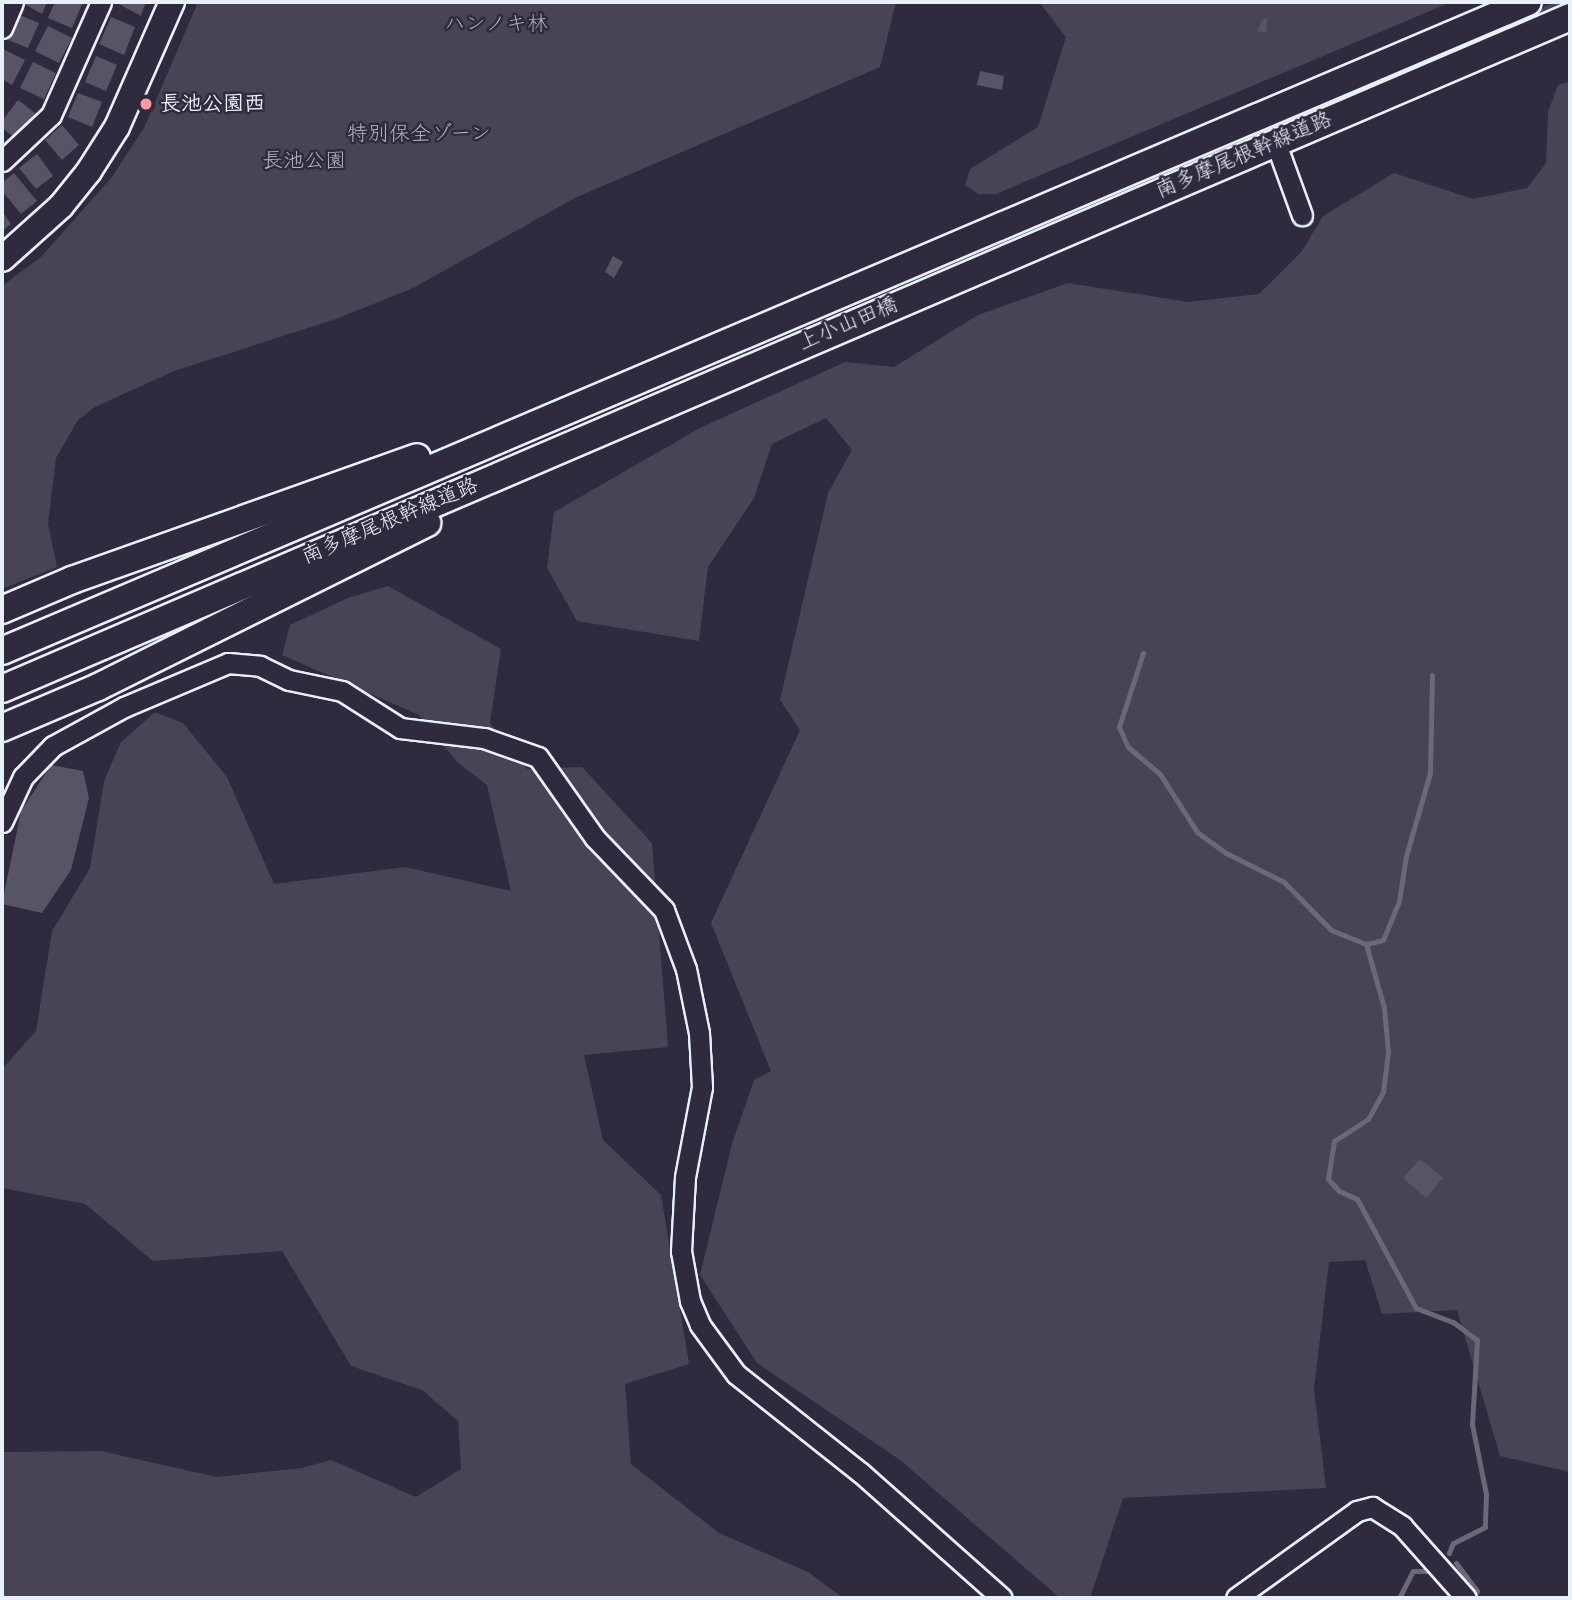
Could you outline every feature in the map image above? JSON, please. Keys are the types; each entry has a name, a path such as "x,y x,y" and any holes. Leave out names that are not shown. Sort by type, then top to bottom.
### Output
{"main road":[{"name":"南多摩尾根幹線道路","path":"905,266 1528,2"},
{"name":"南多摩尾根幹線道路","path":"918,294 1570,17"},
{"name":"上小山田橋","path":"766,324 905,266"},
{"name":"上小山田橋","path":"778,354 918,294"},
{"name":"南多摩尾根幹線道路","path":"2,651 766,324"},
{"name":"南多摩尾根幹線道路","path":"2,689 778,354"},
{"path":"2,610 69,571 629,382"},
{"path":"2,728 97,687 707,383"}],"street":[{"path":"2,28 13,2"},
{"path":"2,162 51,115 101,2"},
{"path":"2,259 61,206 89,171 117,127 172,2"},
{"path":"1275,141 1302,215"},
{"path":"2,822 23,777 53,746 124,707 228,663 260,666 289,680 342,691 400,728 484,738 538,757 595,838 664,910 686,969 699,1033 702,1087 685,1177 681,1251 690,1301 700,1325 736,1374 871,1481 1002,1598"},
{"path":"1236,1598 1357,1511 1372,1507 1402,1526 1466,1598"}],"green space":[{"name":"長池公園","path":"198,2 896,2 880,67 577,197 411,289 336,319 174,371 95,407 78,420 56,458 48,524 57,567 2,589 2,286 41,257 112,177 145,126"},
{"path":"1039,2 1451,2 996,194 978,194 965,185 970,169 1038,127 1066,37"},
{"path":"1555,2 1570,3 914,283 912,276"},
{"path":"1570,81 1570,1472 1500,1456 1457,1310 1382,1314 1365,1260 1329,1262 1314,1389 1326,1488 1123,1498 1090,1598 1060,1598 900,1460 757,1363 700,1275 732,1144 754,1080 771,1071 711,923 800,730 780,700 828,493 852,450 826,418 772,444 754,498 708,567 699,641 577,621 547,568 554,512 700,428 845,362 894,367 978,315 1068,283 1188,302 1259,294 1302,251 1323,216 1394,173 1473,199 1527,188 1546,163 1548,112 1558,85"},
{"path":"388,586 501,649 490,723 527,769 582,767 652,843 668,1047 584,1055 603,1140 661,1195 689,1364 625,1384 631,1464 719,1533 808,1572 843,1598 2,1598 2,1452 101,1451 217,1477 302,1468 331,1460 416,1497 461,1469 458,1421 422,1390 351,1366 282,1251 153,1261 85,1204 2,1188 2,1069 36,1031 52,931 90,868 104,781 121,742 155,712 183,723 227,777 274,884 405,867 511,891 487,785 458,763 419,715 282,655 290,625 348,598"}],"building":[{"path":"21,2 47,2 42,14"},
{"path":"55,2 83,2 72,28 48,18"},
{"path":"115,2 146,2 141,16"},
{"path":"17,14 39,23 28,48 6,39"},
{"path":"111,17 135,27 124,55 99,44"},
{"path":"1263,18 1267,19 1266,33 1257,31"},
{"path":"48,26 72,38 59,63 35,51"},
{"path":"3,49 25,60 12,85 2,79"},
{"path":"96,56 117,65 106,91 85,82"},
{"path":"33,62 56,73 44,99 20,88"},
{"path":"980,71 1004,76 1002,90 977,85"},
{"path":"78,93 102,102 92,127 68,117"},
{"path":"18,100 35,113 16,139 2,128 2,121"},
{"path":"62,125 79,145 62,160 45,140"},
{"path":"37,154 53,176 36,189 19,168"},
{"path":"14,173 37,201 21,214 2,191 2,183"},
{"path":"2,211 11,224 2,231"},
{"path":"613,256 623,262 614,278 605,272"},
{"path":"51,765 83,771 89,798 71,870 42,913 2,904 21,811"},
{"path":"1420,1159 1443,1178 1426,1198 1403,1178"}],"waterway":[{"path":"1143,653 1119,727 1128,747 1160,774 1197,832 1226,853 1284,882 1331,930 1366,944 1383,940 1399,901 1406,856 1430,773 1432,675"},
{"path":"1366,944 1384,1008 1388,1052 1383,1092 1368,1119 1334,1141 1328,1179 1339,1191 1357,1199 1416,1308 1453,1322 1477,1340 1472,1424 1486,1494 1485,1527 1453,1543 1449,1553"},
{"path":"1456,1563 1477,1591 1474,1598"},
{"path":"1399,1598 1413,1571 1428,1571"}],"place":[{"name":"長池公園西","path":"146,104"}],"park label":[{"name":"ハンノキ林","path":"496,24"},
{"name":"特別保全ゾーン","path":"419,134"}]}
